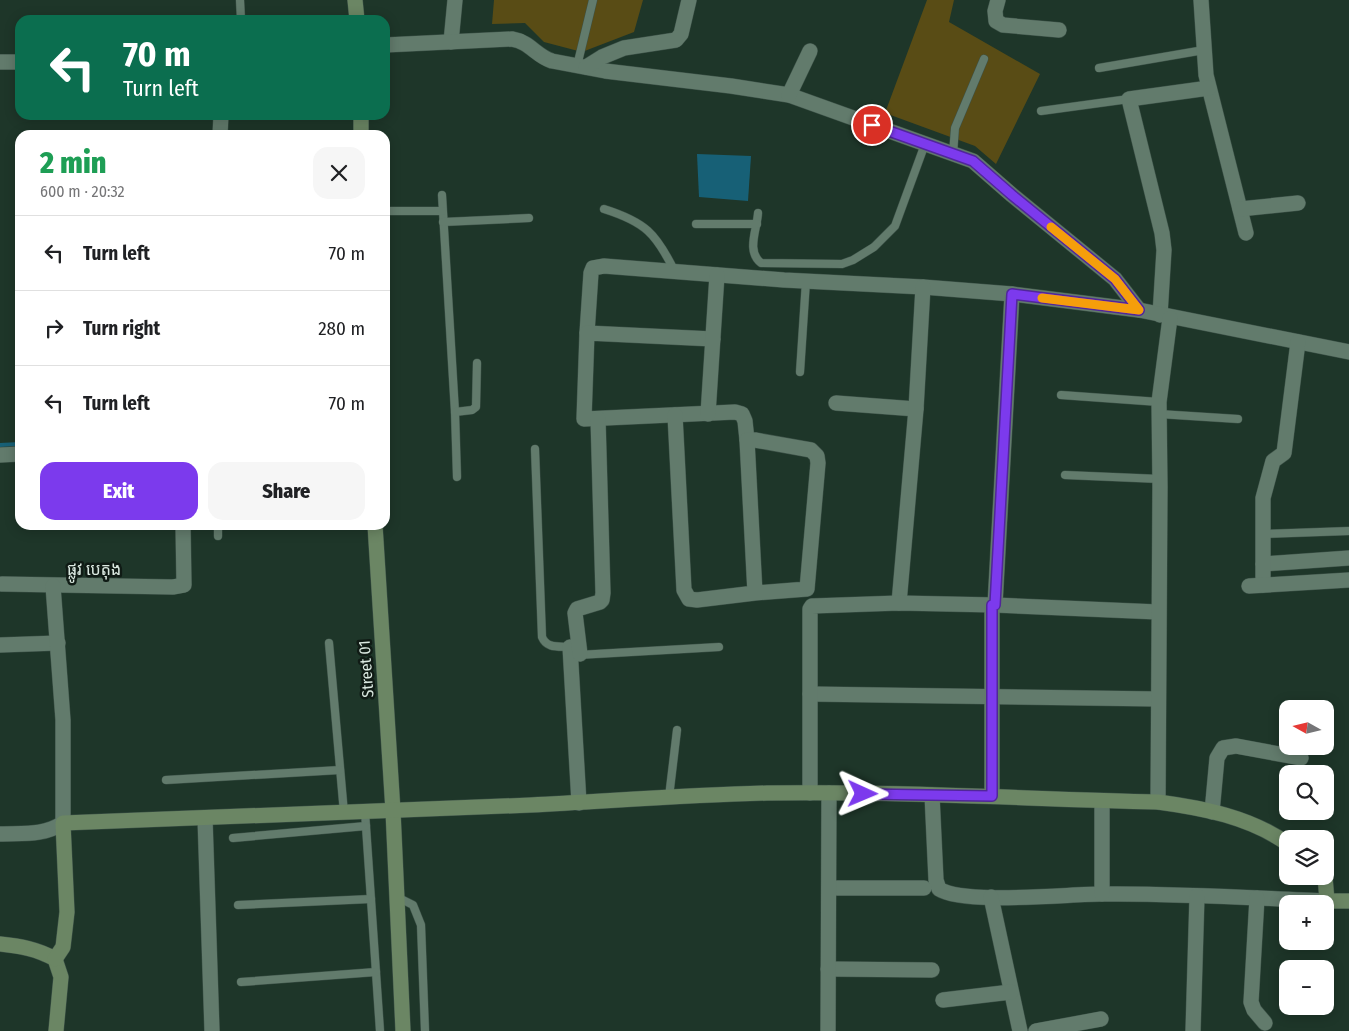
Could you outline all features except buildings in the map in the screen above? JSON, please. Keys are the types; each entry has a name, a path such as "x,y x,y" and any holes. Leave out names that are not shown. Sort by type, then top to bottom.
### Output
{"street":[{"path":"355,0 356,15"},
{"path":"451,42 455,0"},
{"path":"582,66 624,48 676,40 680,34 689,0"},
{"path":"998,0 995,12 996,21 1003,25 1059,30"},
{"path":"1201,0 1206,75 1246,233"},
{"path":"390,45 512,39 522,41 544,58 605,71 789,95 973,161 1115,279 1139,310"},
{"path":"789,95 810,51"},
{"path":"0,62 15,62"},
{"path":"1158,802 1159,408 1165,316 1164,250 1162,233 1129,99 1209,88"},
{"path":"1240,209 1298,202"},
{"path":"755,593 747,440 745,421 742,414 735,412 584,419 589,282 593,268 604,266 806,281 923,286 1012,294 1139,310 1349,352"},
{"path":"708,414 717,275"},
{"path":"899,604 916,408 923,286"},
{"path":"992,796 991,698 994,605 1012,294"},
{"path":"587,333 713,339"},
{"path":"1298,342 1284,453 1273,461 1264,498 1263,564 1256,585 1349,580"},
{"path":"836,403 916,408"},
{"path":"676,415 684,590 689,599 697,600 807,588 818,463 817,456 811,450 747,440"},
{"path":"579,803 573,652 575,613 577,609 600,602 603,593 598,418"},
{"path":"0,454 15,454"},
{"name":"ផ្លូវ បេតុង","path":"2,584 173,587 184,585 183,530"},
{"name":"Street 01","path":"375,530 393,811 403,1031"},
{"path":"1263,564 1349,558"},
{"path":"53,586 63,720 63,823 67,912 63,947 55,959"},
{"path":"810,793 810,609 812,606 899,604 994,605 1158,612"},
{"path":"0,644 58,643"},
{"path":"810,694 1158,699"},
{"path":"1212,812 1217,758 1223,748 1236,746 1301,758"},
{"path":"0,834 42,833 53,830 63,823 344,813 366,819 393,811 579,803 669,796 829,793 1158,802 1212,812 1252,823 1279,839"},
{"path":"828,1031 829,793"},
{"path":"932,795 936,880 939,889 952,895 991,897 1102,894 1279,899"},
{"path":"1102,801 1102,894"},
{"path":"205,818 212,1031"},
{"path":"829,888 924,888"},
{"path":"1194,1031 1198,896"},
{"path":"991,897 1020,1031"},
{"path":"1257,898 1251,1002 1254,1010 1265,1023"},
{"path":"1334,900 1349,901"},
{"path":"0,944 22,946 41,951 55,959 61,977 56,1031"},
{"path":"828,969 932,970"},
{"path":"943,1000 1011,992"},
{"path":"1036,1031 1100,1019"}],"lane":[{"path":"240,0 241,15"},
{"path":"582,66 593,0"},
{"path":"1099,68 1204,50"},
{"path":"953,154 955,128 984,59"},
{"path":"1041,111 1129,99"},
{"path":"758,214 752,246 753,252 761,263 828,265 842,264 854,260 874,247 895,226 925,144"},
{"path":"442,195 457,478"},
{"path":"604,209 628,217 646,228 665,252 675,272"},
{"path":"390,211 442,211"},
{"path":"443,222 529,218"},
{"path":"696,224 757,224"},
{"path":"800,372 806,281"},
{"path":"454,412 472,410 476,407 477,363"},
{"path":"1061,396 1238,419"},
{"path":"535,449 542,637 545,644 573,652 720,647"},
{"path":"1065,475 1160,478"},
{"path":"218,530 218,536"},
{"path":"1263,534 1349,531"},
{"path":"329,643 344,813"},
{"path":"669,796 677,730"},
{"path":"166,780 340,770"},
{"path":"233,838 366,819 380,1031"},
{"path":"397,897 413,905 420,925 426,1031"},
{"path":"238,905 371,900"},
{"path":"241,982 376,972"}],"shaded area":[{"path":"494,0 643,0 634,32 582,52 544,42 525,23 492,24"},
{"path":"927,0 954,0 949,22 1040,74 996,164 975,146 885,113"}],"water":[{"path":"697,154 751,156 748,201 699,197"}],"waterway":[{"path":"0,445 15,444"}],"slow traffic":[{"path":"1042,298 1139,310 1115,279 1051,227"}],"route":[{"path":"863,794 992,796 992,605 995,605 1012,294 1139,310 1115,279 973,161 872,125"}]}
